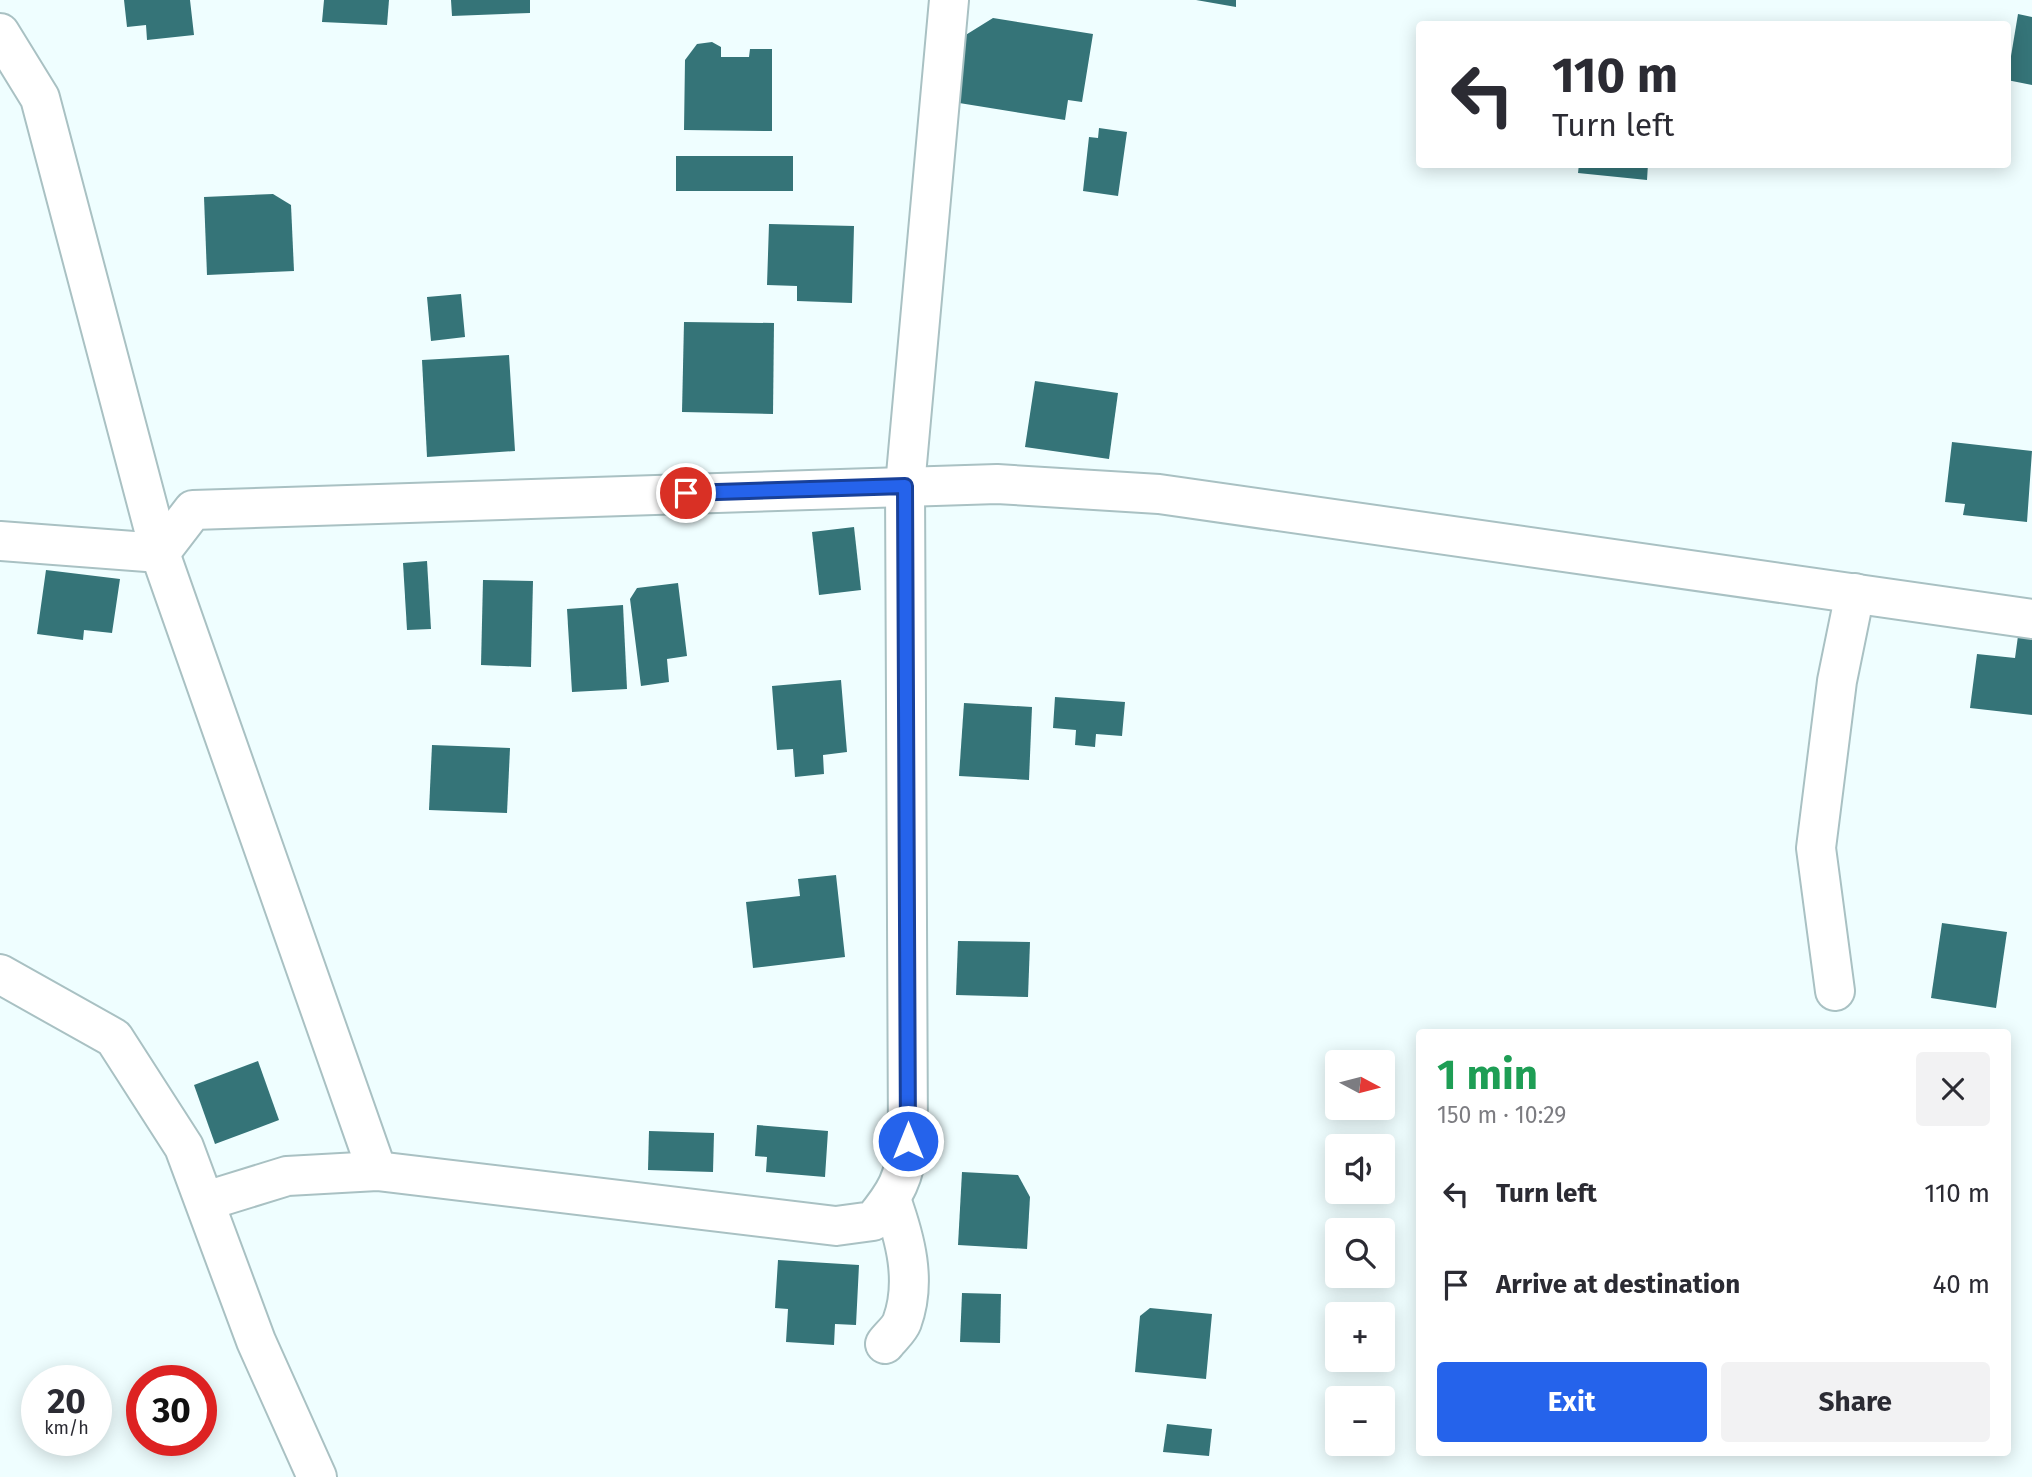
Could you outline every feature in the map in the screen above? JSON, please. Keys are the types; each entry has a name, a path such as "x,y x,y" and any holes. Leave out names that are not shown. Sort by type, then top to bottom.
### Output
{"street":[{"path":"206,1201 287,1176 377,1171 836,1226 873,1222 891,1199 906,1172 908,1141 905,486 949,0"},
{"path":"0,33 40,97 160,553 377,1171"},
{"path":"160,553 193,510 997,484 1159,494 2032,619"},
{"path":"0,541 160,553"},
{"path":"1836,991 1816,848 1837,681 1855,593"},
{"path":"0,974 114,1038 184,1147 256,1341 317,1477"},
{"path":"885,1344 902,1325 909,1287 906,1240 891,1199"}],"building":[{"path":"124,0 190,0 194,35 147,40 146,25 127,27"},
{"path":"324,0 389,0 387,25 322,22"},
{"path":"451,0 530,0 530,13 452,16"},
{"path":"1196,0 1236,0 1236,7"},
{"path":"2018,14 2032,17 2032,85 2011,81 2011,56"},
{"path":"993,18 1093,34 1082,102 1068,100 1065,120 953,102 964,36"},
{"path":"712,42 721,47 721,57 749,57 750,49 772,49 772,131 684,130 685,60 697,44"},
{"path":"1099,128 1127,132 1118,196 1083,191 1089,137 1098,138"},
{"path":"676,156 793,156 793,191 676,191"},
{"path":"1579,168 1648,168 1647,180 1578,173"},
{"path":"273,194 291,205 294,271 207,275 204,197"},
{"path":"769,224 854,226 852,303 797,301 797,286 767,285"},
{"path":"461,294 465,337 431,341 427,297"},
{"path":"684,322 774,323 773,414 682,412"},
{"path":"509,355 515,451 427,457 422,360"},
{"path":"1035,381 1118,393 1109,459 1025,447"},
{"path":"1952,442 2032,451 2027,522 1963,515 1965,504 1945,502"},
{"path":"854,527 861,590 819,595 812,532"},
{"path":"427,561 431,629 407,630 403,563"},
{"path":"46,570 120,579 112,633 84,630 83,640 37,634"},
{"path":"483,580 533,581 531,667 481,665"},
{"path":"678,583 687,656 667,659 669,682 641,686 630,599 637,588"},
{"path":"623,605 627,689 572,692 567,609"},
{"path":"2018,636 2032,638 2032,715 1970,708 1977,654 2015,658"},
{"path":"841,680 847,752 823,755 824,774 795,777 793,749 777,750 772,686"},
{"path":"1055,697 1125,702 1122,736 1096,734 1095,747 1075,745 1076,730 1053,728"},
{"path":"964,703 1032,707 1029,780 959,776"},
{"path":"432,745 510,748 507,813 429,810"},
{"path":"836,875 845,957 753,968 746,902 800,896 798,879"},
{"path":"1942,923 2007,932 1996,1008 1931,998"},
{"path":"958,941 1030,942 1028,997 956,995"},
{"path":"258,1061 279,1120 215,1144 194,1085"},
{"path":"757,1125 828,1131 825,1177 766,1172 767,1157 755,1156"},
{"path":"649,1131 714,1133 713,1172 648,1170"},
{"path":"962,1172 1018,1175 1030,1197 1027,1249 958,1245"},
{"path":"778,1260 859,1265 856,1325 835,1324 834,1345 786,1342 788,1309 775,1308"},
{"path":"962,1293 1001,1294 1000,1343 960,1342"},
{"path":"1150,1308 1212,1314 1206,1379 1135,1372 1140,1316"},
{"path":"1167,1424 1212,1429 1209,1456 1163,1452"}],"route":[{"path":"686,493 905,486 908,1141"}]}
